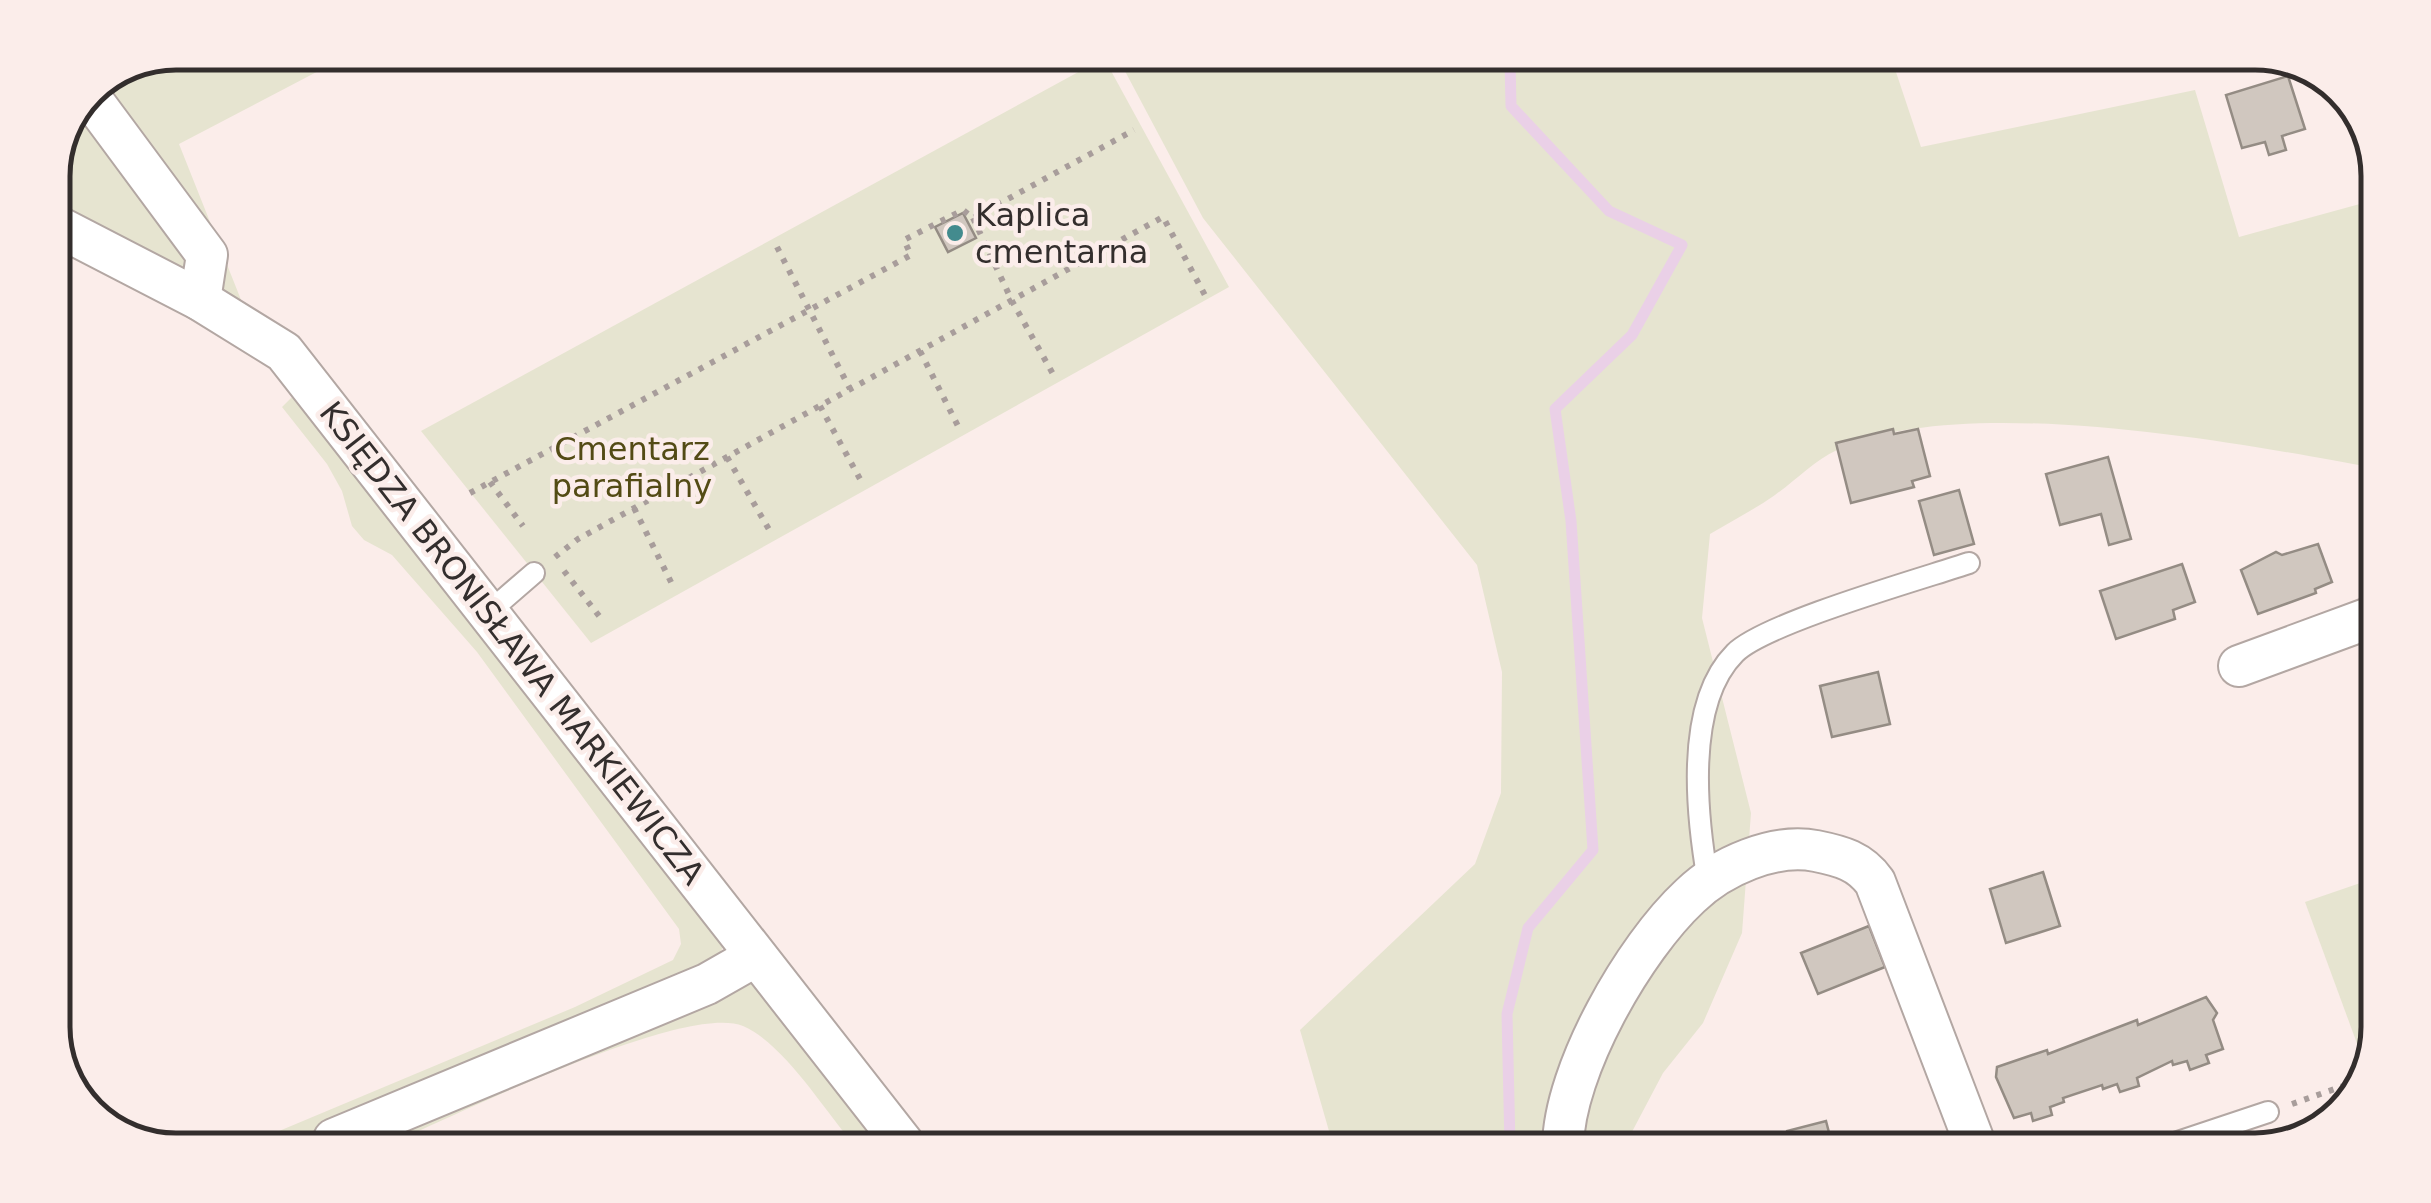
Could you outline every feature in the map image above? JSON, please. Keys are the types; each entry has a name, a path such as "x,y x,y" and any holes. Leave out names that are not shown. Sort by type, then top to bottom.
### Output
{"street":[{"path":"96,107 207,256 200,300"},
{"name":"KSIĘDZA BRONISŁAWA MARKIEWICZA","path":"70,233 200,300 284,352 896,1133"},
{"path":"2239,666 2361,621"},
{"path":"1564,1133 1564,1118 1591,1044 1642,954 1689,896 1708,881 1772,852 1798,848 1840,856 1865,868 1875,882 1971,1133"},
{"path":"348,1133 707,984 756,956"}],"lane":[{"path":"1708,881 1696,816 1698,749 1712,694 1734,654 1768,633 1969,563"},
{"path":"490,611 534,573"},
{"path":"2205,1133 2268,1112"}],"path":[{"path":"974,218 1134,130"},
{"path":"470,492 911,255 904,240 963,210 974,218 1012,301 1053,374"},
{"path":"534,573 634,508 1163,218 1207,300"},
{"path":"777,248 850,389"},
{"path":"920,351 958,426"},
{"path":"820,406 860,479"},
{"path":"728,457 771,533"},
{"path":"490,482 523,526"},
{"path":"634,508 673,586"},
{"path":"554,558 603,621"},
{"path":"2268,1112 2343,1086"}],"green space":[{"path":"176,70 320,70 179,144 259,345 70,233 70,169 78,136 101,101 136,78"},
{"name":"Cmentarz parafialny","path":"1082,70 1111,70 1229,287 591,643 421,431"},
{"path":"1124,70 1895,70 1921,147 2195,90 2239,237 2361,204 2361,466 2178,436 2026,423 1954,424 1890,433 1821,459 1767,500 1710,534 1702,618 1751,813 1742,933 1703,1023 1663,1073 1631,1133 1330,1133 1300,1030 1475,864 1501,793 1502,672 1477,565 1203,218"},
{"path":"297,392 726,943 711,966 320,1133 274,1133 575,1007 673,960 681,944 679,929 477,652 392,555 364,540 352,526 342,491 327,464 282,407"},
{"path":"2361,883 2359,1048 2305,902"},
{"path":"761,977 885,1133 845,1133 802,1078 758,1034 743,1026 714,1023 625,1044 414,1133 382,1133"}],"building":[{"path":"2288,76 2305,129 2282,136 2286,150 2269,155 2265,142 2242,148 2226,95"},
{"name":"Kaplica cmentarna","path":"963,213 976,238 948,252 935,227"},
{"path":"1893,429 1894,434 1918,429 1930,476 1912,481 1914,487 1851,503 1836,443"},
{"path":"2108,457 2131,539 2109,545 2101,514 2060,525 2046,474"},
{"path":"1959,490 1974,544 1934,555 1919,501"},
{"path":"2318,544 2332,582 2315,589 2316,593 2258,614 2241,570 2276,552 2282,555"},
{"path":"2182,564 2195,602 2173,610 2175,619 2116,639 2100,591"},
{"path":"1878,672 1890,724 1832,737 1820,686"},
{"path":"2043,872 2060,926 2006,943 1990,889"},
{"path":"1869,926 1885,967 1818,994 1801,953"},
{"path":"2206,997 2217,1013 2213,1020 2223,1049 2206,1055 2209,1063 2190,1070 2187,1061 2173,1065 2172,1061 2137,1078 2139,1086 2120,1092 2117,1084 2103,1089 2102,1085 2063,1098 2064,1102 2050,1107 2052,1115 2033,1121 2031,1113 2014,1118 1996,1077 1997,1067 2047,1050 2048,1054 2137,1020 2138,1025"},
{"path":"1826,1121 1829,1133 1786,1133"}],"waterway":[{"path":"1510,70 1511,106 1609,211 1682,245 1632,335 1555,409 1571,521 1593,850 1528,928 1507,1014 1510,1133"}],"place":[{"name":"Kaplica cmentarna","path":"955,233"}]}
